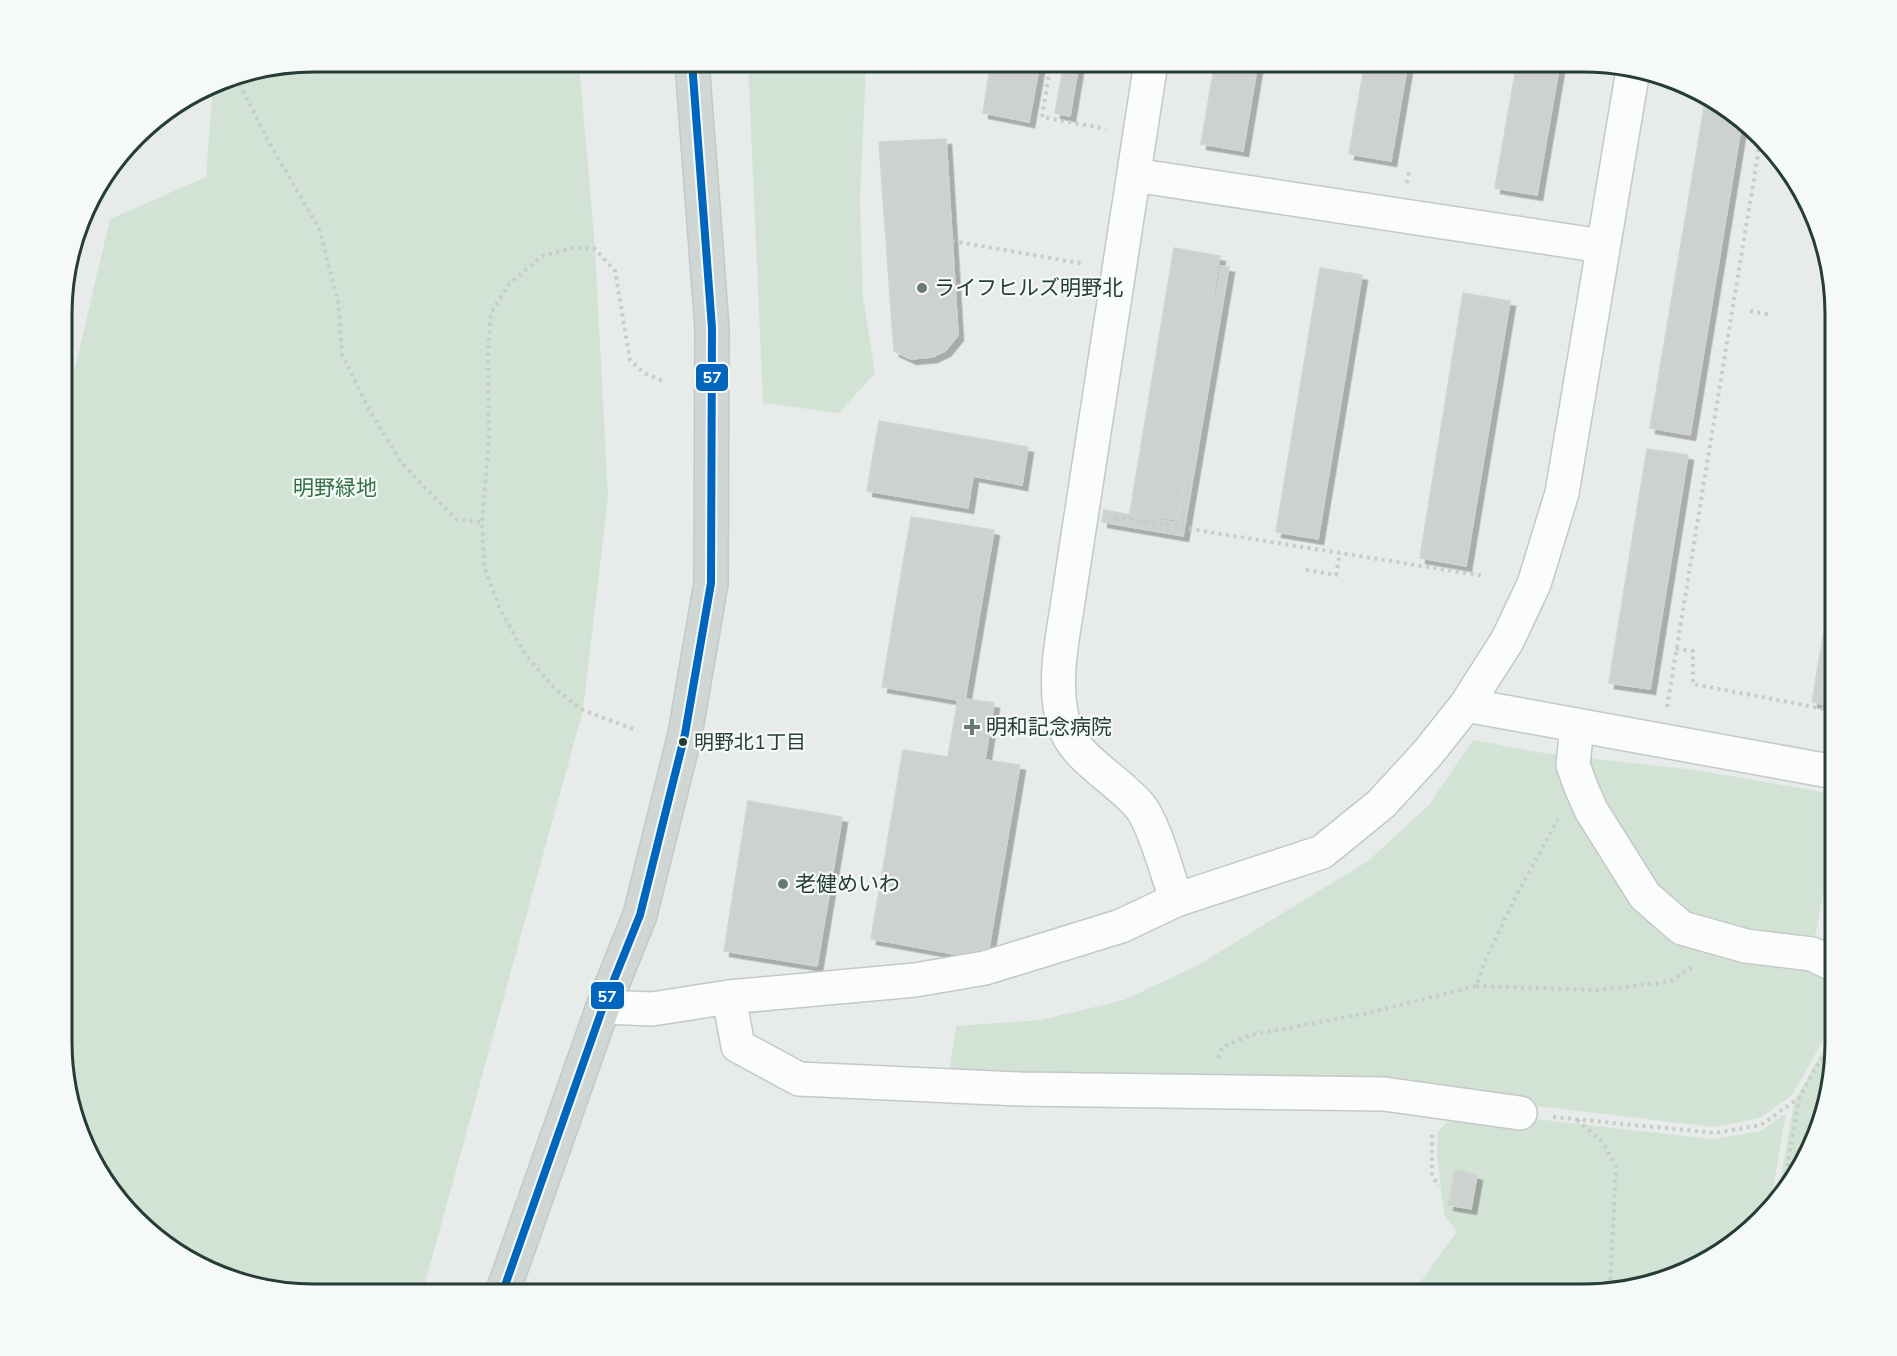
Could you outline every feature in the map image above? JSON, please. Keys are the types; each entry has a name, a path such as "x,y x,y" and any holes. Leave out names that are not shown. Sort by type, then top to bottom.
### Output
{"main road":[{"path":"506,1284 603,1007 640,915 685,734 711,583 712,328 693,72"}],"street":[{"path":"1149,72 1059,672 1059,705 1064,728 1077,748 1142,810 1176,900"},
{"path":"603,1007 652,1009 729,997 915,980 985,968 1121,926 1176,900 1322,852 1380,804 1426,754 1466,705 1507,641 1534,584 1562,493 1632,77"},
{"path":"1134,175 1602,246"},
{"path":"1466,705 1825,770"},
{"path":"1577,726 1573,765 1581,787 1591,810 1645,896 1682,928 1735,942 1812,954 1825,960"},
{"path":"729,997 738,1046 799,1079 1020,1089 1384,1094 1520,1113"}],"path":[{"path":"1049,72 1042,117 1108,129"},
{"path":"240,84 271,146 319,228 338,301 342,354 366,404 400,460 436,500 457,520 482,522"},
{"path":"1661,740 1759,148"},
{"path":"952,241 1118,270"},
{"path":"633,729 583,710 555,689 525,654 500,609 484,567 482,522 489,440 488,351 491,313 509,284 542,256 576,247 595,249 615,271 630,360 644,373 665,382"},
{"path":"1750,311 1773,315"},
{"path":"1082,512 1484,576"},
{"path":"1306,570 1336,575 1340,553"},
{"path":"1677,649 1693,651 1693,684 1825,709"},
{"path":"1476,986 1514,900 1553,827 1581,787"},
{"path":"1208,1092 1222,1047 1251,1035 1368,1013 1476,986 1598,990 1669,982 1735,942"},
{"path":"1786,1173 1799,1098 1824,1053"},
{"path":"1520,1113 1714,1133 1761,1125 1799,1098"},
{"path":"1439,1186 1432,1176 1433,1131 1445,1115 1464,1105"},
{"path":"1577,1120 1603,1142 1616,1167 1610,1282"}],"green space":[{"name":"明野緑地","path":"314,72 580,72 595,249 608,497 583,710 425,1284 283,1282 236,1271 193,1252 155,1224 122,1189 104,1163 90,1134 77,1089 72,1042 72,381 110,219 206,177 212,95 252,80 283,74"},
{"path":"748,72 866,72 860,202 863,298 875,373 839,413 763,403"},
{"path":"1473,740 1543,753 1695,770 1825,792 1825,884 1812,954 1825,974 1825,1037 1792,1095 1760,1118 1714,1127 1384,1088 949,1073 956,1026 1041,1020 1124,1000 1200,964 1368,861 1429,805"},
{"path":"1825,1047 1823,1073 1812,1120 1793,1163 1780,1181 1794,1102"},
{"path":"1465,1111 1713,1139 1761,1131 1786,1113 1773,1192 1742,1224 1704,1252 1675,1266 1630,1279 1583,1284 1419,1284 1457,1231 1444,1215 1437,1155 1438,1132 1449,1120"}],"building":[{"path":"989,72 1038,72 1029,122 983,113"},
{"path":"1062,72 1077,72 1070,116 1055,113"},
{"path":"1213,72 1256,72 1243,151 1201,144"},
{"path":"1363,72 1406,72 1391,161 1349,154"},
{"path":"1515,72 1558,72 1537,195 1495,188"},
{"path":"1705,104 1740,131 1690,435 1650,428"},
{"name":"ライフヒルズ明野北","path":"946,139 958,335 945,351 932,357 911,359 894,351 879,142"},
{"path":"1174,248 1220,256 1177,520 1130,513"},
{"path":"1221,266 1229,267 1183,536 1102,522 1104,510 1178,523"},
{"path":"1320,268 1362,275 1318,539 1276,532"},
{"path":"1463,293 1510,301 1466,566 1420,558"},
{"path":"879,421 1028,447 1022,485 973,476 968,508 867,491"},
{"path":"1647,449 1688,455 1650,689 1609,683"},
{"name":"明和記念病院","path":"911,517 994,530 965,699 994,703 985,760 1020,765 987,960 871,939 903,750 948,757 958,700 882,687"},
{"path":"1825,626 1825,705 1812,702"},
{"name":"老健めいわ","path":"748,801 842,817 817,966 724,951"},
{"path":"1455,1170 1477,1175 1471,1209 1448,1205"}],"transit line":[{"name":"57","path":"506,1284 603,1007 640,915 685,734 711,583 712,328 693,72"}],"place":[{"name":"ライフヒルズ明野北","path":"922,288"},
{"name":"明和記念病院","path":"972,727"},
{"name":"明野北1丁目","path":"683,742"},
{"name":"老健めいわ","path":"783,884"}]}
